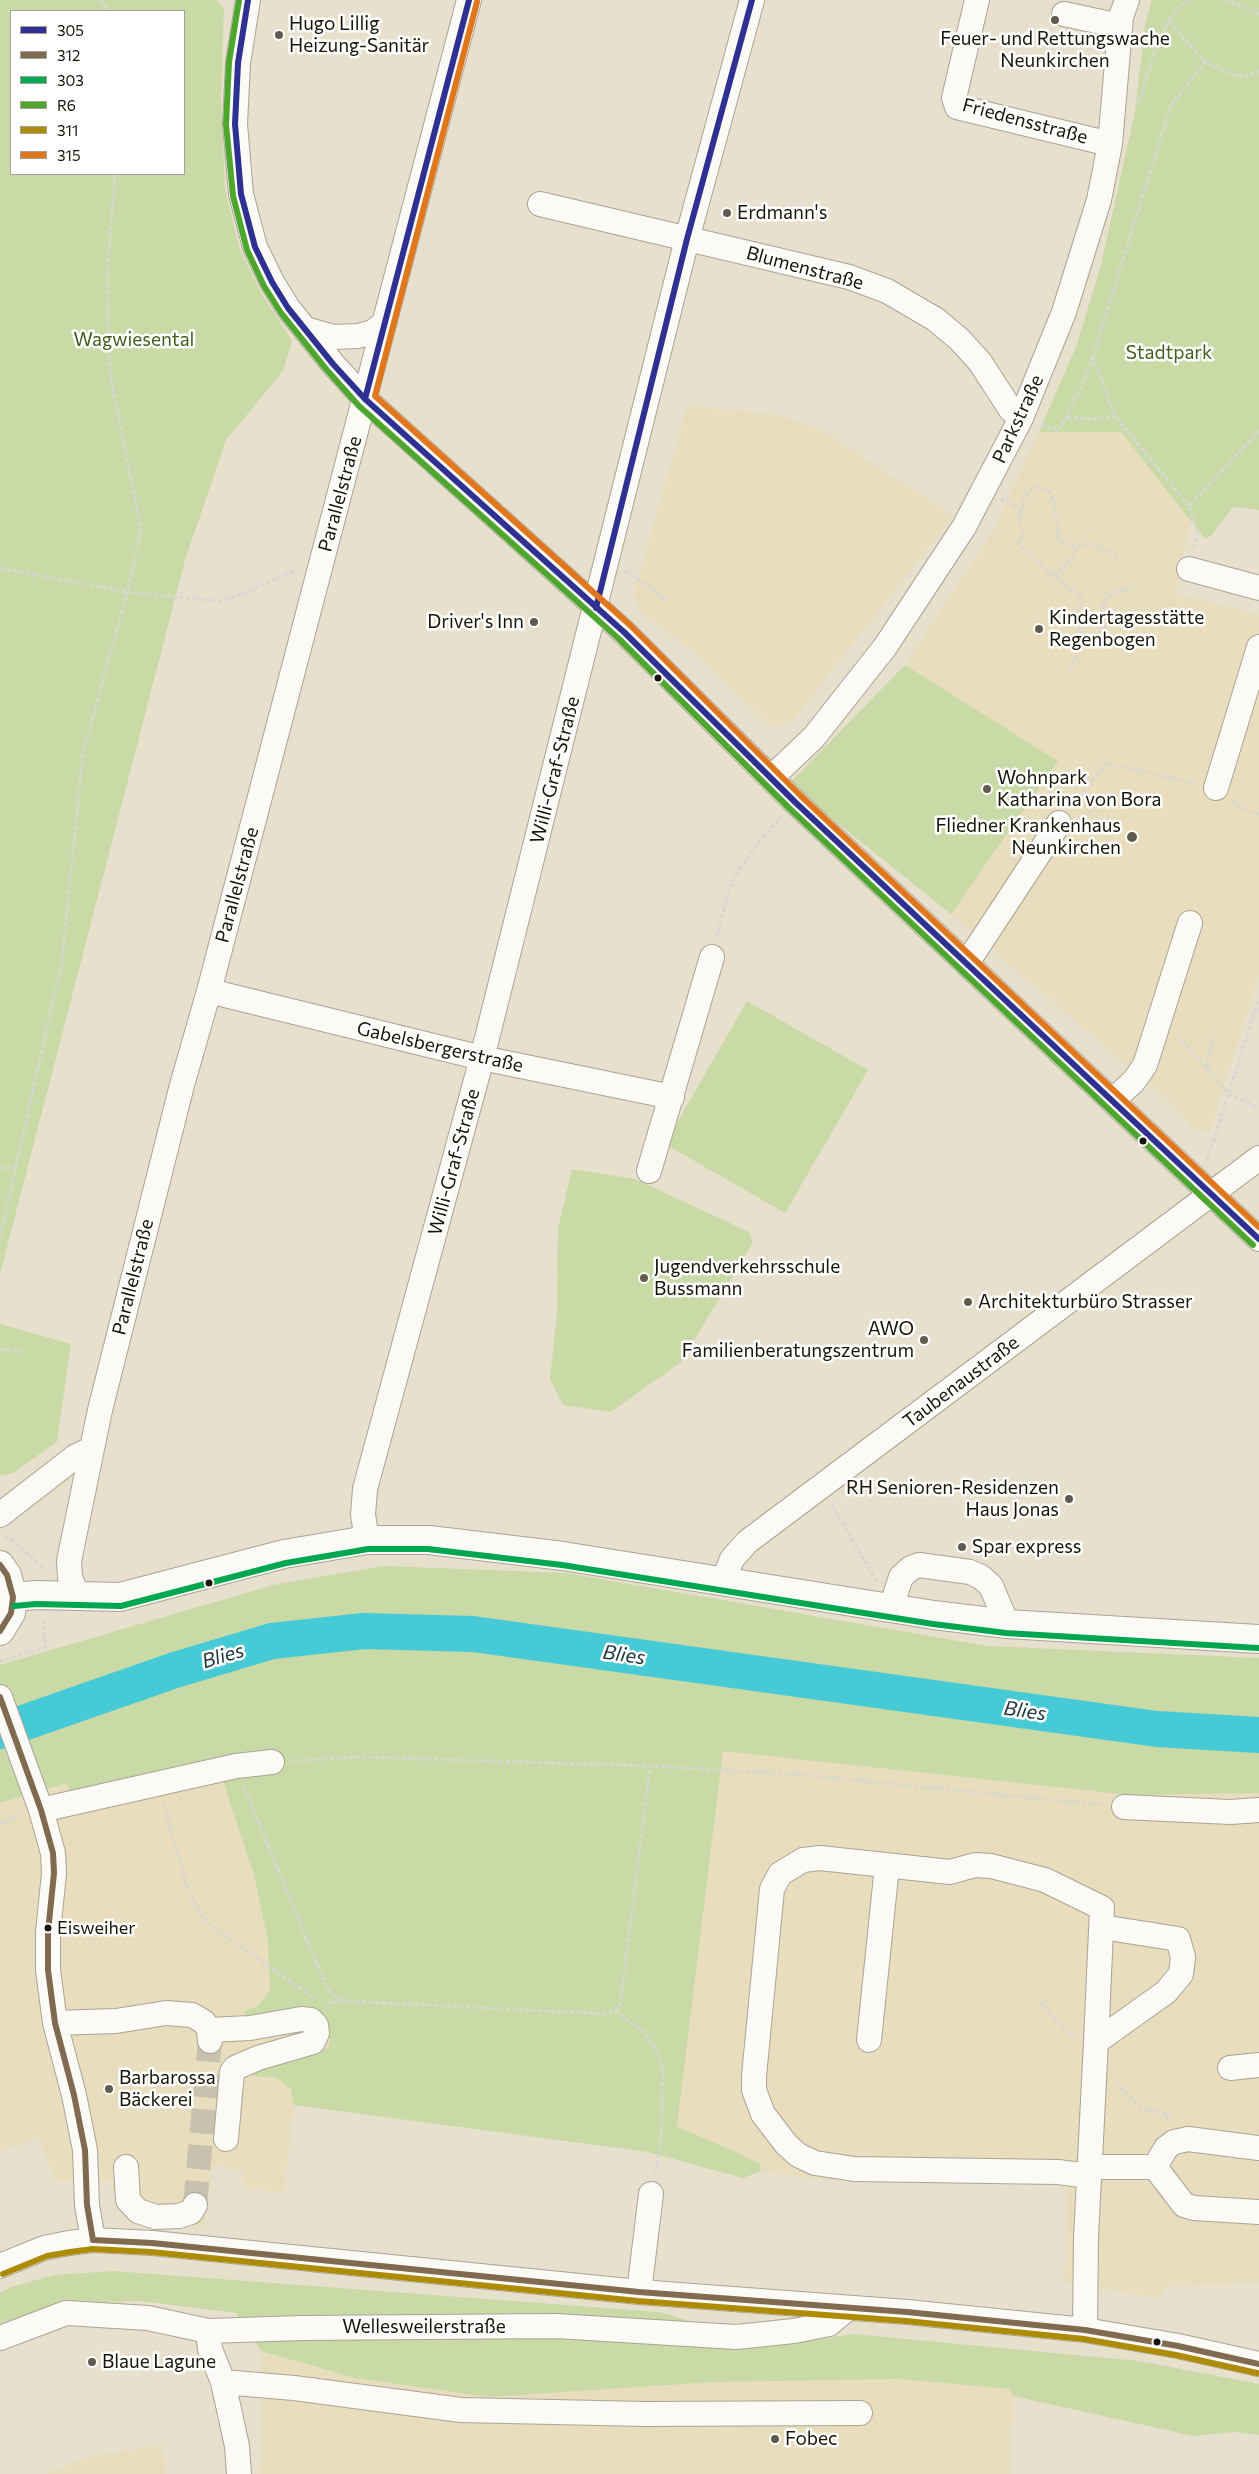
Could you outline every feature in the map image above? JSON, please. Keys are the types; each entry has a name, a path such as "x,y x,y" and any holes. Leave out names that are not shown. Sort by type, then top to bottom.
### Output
{"main road":[{"path":"13,1597 36,1595 120,1597 284,1554 367,1540 429,1540 563,1556 1007,1624 1259,1639"},
{"path":"0,1565 7,1575 13,1597 11,1613 0,1631"}],"street":[{"path":"248,0 238,63 235,124 241,194 255,247 272,282 305,329 365,399 596,608 796,802 1259,1238"},
{"name":"Parallelstraße","path":"78,1597 70,1578 69,1561 91,1449 182,1084 209,991 469,0"},
{"name":"Willi-Graf-Straße","path":"367,1540 363,1515 365,1489 482,1058 687,238 752,0"},
{"name":"Friedensstraße","path":"976,0 954,98 957,107 1110,144"},
{"name":"Parkstraße","path":"772,777 814,737 885,647 964,527 1021,418 1064,312 1099,200 1110,144 1120,26 1126,0"},
{"path":"1064,14 1120,26"},
{"name":"Blumenstraße","path":"540,204 849,277 887,291 935,319 960,339 980,362 1011,410 1021,418"},
{"path":"305,329 334,337 358,336 372,332 385,322"},
{"path":"1189,569 1259,588"},
{"path":"1216,788 1259,647"},
{"path":"967,963 1059,823"},
{"path":"1113,1100 1134,1081 1145,1065 1190,923"},
{"path":"649,1171 712,957"},
{"name":"Gabelsbergerstraße","path":"209,991 482,1058 672,1097"},
{"name":"Taubenaustraße","path":"723,1581 732,1558 747,1542 821,1487 1205,1186 1259,1158"},
{"path":"0,1515 76,1456 91,1449"},
{"path":"887,1607 901,1576 911,1568 919,1565 928,1566 970,1572 981,1577 991,1586 1007,1624"},
{"path":"0,1697 38,1802 53,1853 54,1873 48,1932 48,1970 55,2023 82,2131 85,2150 87,2205 93,2240"},
{"path":"38,1802 158,1784 236,1766 272,1762"},
{"path":"1124,1806 1230,1812 1259,1810"},
{"path":"1096,2042 1166,1992 1181,1974 1183,1957 1178,1939 1102,1918 1045,1880 991,1866 975,1865 950,1872 820,1858 802,1860 780,1874 772,1889 754,2090 763,2114 786,2144 798,2155 815,2163 854,2169 1058,2172 1155,2167"},
{"path":"869,2040 887,1866"},
{"path":"1085,2330 1090,2171 1102,1918"},
{"path":"55,2023 116,2021 166,2013 192,2015 204,2022 210,2036 301,2019 311,2020 316,2025 317,2033 313,2042 258,2058 235,2068 232,2072 226,2139"},
{"path":"1230,2068 1259,2065"},
{"path":"1155,2167 1166,2148 1174,2142 1188,2140 1259,2148"},
{"path":"126,2167 128,2200 138,2211 156,2216 179,2216 191,2212 195,2205"},
{"path":"1155,2167 1184,2205 1194,2208 1259,2212"},
{"path":"638,2292 651,2194"},
{"path":"0,2266 44,2248 93,2240 152,2243 638,2292 848,2308 1085,2330 1178,2346 1259,2364"},
{"name":"Wellesweilerstraße","path":"0,2338 66,2313 148,2318 208,2331 302,2328 556,2326 736,2337 794,2331 829,2324 848,2308"},
{"path":"208,2331 210,2349 223,2382 237,2446 239,2474"},
{"path":"223,2382 294,2388 461,2410 644,2414 860,2413"}],"path":[{"path":"1114,105 1134,107 1140,100 1153,56 1169,20 1180,7 1190,0"},
{"path":"1225,0 1259,14"},
{"path":"1169,20 1205,62 1231,74 1246,77 1259,71"},
{"path":"1021,418 1059,431 1067,417 1093,356 1171,105 1205,62"},
{"path":"0,1238 62,961 84,753 127,592 141,530 110,374 108,278 115,175"},
{"path":"1093,356 1115,416 1189,506 1198,533 1189,569"},
{"path":"1067,417 1095,419 1115,416"},
{"path":"1189,506 1259,431"},
{"path":"1068,669 1076,660 1081,596 1055,577 1018,542 1022,534 1020,509 1024,498 1030,490 1038,487 1050,492 1054,502 1059,538 1064,544 1082,546 1090,543 1120,557"},
{"path":"1055,577 1082,546"},
{"path":"608,560 666,599"},
{"path":"0,568 127,592 219,601 243,594 302,567 320,570"},
{"path":"1079,632 1096,633 1101,630 1104,626 1103,607 1106,599 1112,593 1130,588 1135,582"},
{"path":"1059,823 1106,763 1216,788 1243,809 1259,814"},
{"path":"712,957 729,891 738,871 762,838 796,802"},
{"path":"1205,1186 1213,1146 1259,999"},
{"path":"1162,1016 1229,1094 1259,1108"},
{"path":"1206,1068 1213,1040"},
{"path":"0,1168 16,1168"},
{"path":"0,1348 23,1352"},
{"path":"821,1487 876,1578 887,1607"},
{"path":"272,1762 362,1757 650,1766 805,1775 1124,1806"},
{"path":"236,1766 328,1991 335,1997 345,2000"},
{"path":"323,2004 345,2000 607,2014 615,2011 620,2006 650,1766"},
{"path":"158,1784 188,1890 201,1915 213,1927 315,1999"},
{"path":"615,2011 645,2033 656,2048 663,2069 661,2140 651,2194"}],"shaded area":[{"path":"687,406 772,414 818,428 953,516 794,719 782,726 771,727 685,645 647,617 636,604 634,593"},
{"name":"Fliedner Krankenhaus Neunkirchen","path":"1039,432 1121,432 1190,522 1176,593 1259,614 1259,974 1210,1132 1194,1130 1177,1108 951,914 1058,761 905,665 993,531"},
{"path":"723,1750 1130,1795 1259,1793 1259,2283 1168,2286 1159,2298 1065,2283 1067,2181 825,2180 761,2171 760,2162 677,2126"},
{"path":"223,1781 254,1875 268,1941 270,1990 258,2006 245,2011 326,2029 330,2041 328,2048 254,2076 277,2078 291,2089 294,2105 284,2192 244,2189 244,2171 213,2165 204,2226 133,2221 117,2205 111,2180 55,2180 39,2137 0,2152 0,1803 67,1783 78,1812"},
{"path":"261,2351 355,2378 489,2397 714,2382 899,2379 1010,2389 1013,2396 1010,2474 260,2474"},
{"path":"162,2445 166,2474 47,2474 85,2457"}],"green space":[{"name":"Wagwiesental","path":"0,0 217,0 224,9 221,96 225,190 240,250 261,293 292,341 283,371 226,440 185,560 0,1274"},
{"name":"Stadtpark","path":"1152,0 1259,0 1259,510 1233,507 1211,536 1205,539 1121,432 1039,432 1076,347 1100,269 1135,112 1145,25"},
{"path":"905,665 1058,761 951,914 789,784"},
{"path":"747,1001 868,1070 785,1213 665,1144"},
{"name":"Jugendverkehrsschule Bussmann","path":"572,1169 635,1179 749,1232 753,1242 681,1362 611,1412 563,1405 550,1379 557,1314 558,1229"},
{"path":"0,1324 71,1344 57,1442 11,1474 0,1475"},
{"path":"383,1566 567,1573 987,1646 1259,1658 1259,1793 1130,1795 723,1751 677,2126 760,2163 761,2171 743,2178 648,2152 294,2105 291,2089 277,2078 254,2076 249,2069 328,2048 330,2041 326,2029 246,2019 245,2011 258,2006 270,1990 268,1941 254,1875 223,1781 78,1813 67,1783 0,1803 0,1665 273,1585"},
{"path":"113,2271 659,2312 689,2321 713,2345 794,2343 853,2334 1139,2361 1259,2384 1259,2435 1234,2432 1194,2436 1013,2396 1010,2389 899,2379 714,2382 489,2397 355,2378 261,2351 236,2313 140,2301 62,2304 0,2323 0,2293 12,2287 54,2275"}],"waterway":[{"name":"Blies","path":"0,1731 175,1670 272,1641 364,1631 473,1634 1157,1729 1259,1735"}],"tunnel":[{"path":"195,2205 210,2041"}],"transit line":[{"name":"R6","path":"239,0 229,62 226,124 233,196 247,250 264,286 281,313 326,369 359,406 619,639 789,808 1253,1245"},
{"name":"305","path":"248,0 238,63 235,124 241,194 255,247 272,282 288,308 333,364 365,399 625,633 795,802 1259,1239"},
{"name":"305","path":"365,399 469,0"},
{"name":"305","path":"596,608 687,239 752,0"},
{"name":"315","path":"477,2 375,396 631,626 801,796 1259,1227"},
{"name":"303","path":"14,1606 36,1604 121,1606 286,1563 368,1549 428,1549 562,1565 933,1624 1006,1633 1258,1648"},
{"name":"312","path":"0,1565 7,1575 13,1597 11,1613 0,1631"},
{"name":"312","path":"0,1697 41,1810 53,1853 54,1873 48,1932 48,1970 55,2023 74,2095 85,2150 87,2205 93,2240"},
{"name":"312","path":"93,2240 152,2243 639,2292 907,2312 1085,2330 1178,2346 1259,2364"},
{"name":"311","path":"3,2274 47,2256 70,2252 93,2249 151,2252 638,2301 906,2321 1084,2339 1176,2355 1257,2373"}],"place":[{"name":"Feuer- und Rettungswache Neunkirchen","path":"1055,20"},
{"name":"Hugo Lillig Heizung-Sanitär","path":"279,35"},
{"name":"Erdmann's","path":"727,213"},
{"name":"Driver's Inn","path":"534,622"},
{"name":"Kindertagesstätte Regenbogen","path":"1039,629"},
{"name":"Wohnpark Katharina von Bora","path":"987,789"},
{"name":"Fliedner Krankenhaus Neunkirchen","path":"1132,837"},
{"name":"Jugendverkehrsschule Bussmann","path":"644,1278"},
{"name":"Architekturbüro Strasser","path":"968,1302"},
{"name":"AWO Familienberatungszentrum","path":"924,1340"},
{"name":"RH Senioren-Residenzen Haus Jonas","path":"1069,1499"},
{"name":"Spar express","path":"962,1547"},
{"name":"Eisweiher","path":"48,1928"},
{"name":"Barbarossa Bäckerei","path":"109,2089"},
{"name":"Blaue Lagune","path":"92,2362"},
{"name":"Fobec","path":"775,2439"}]}
